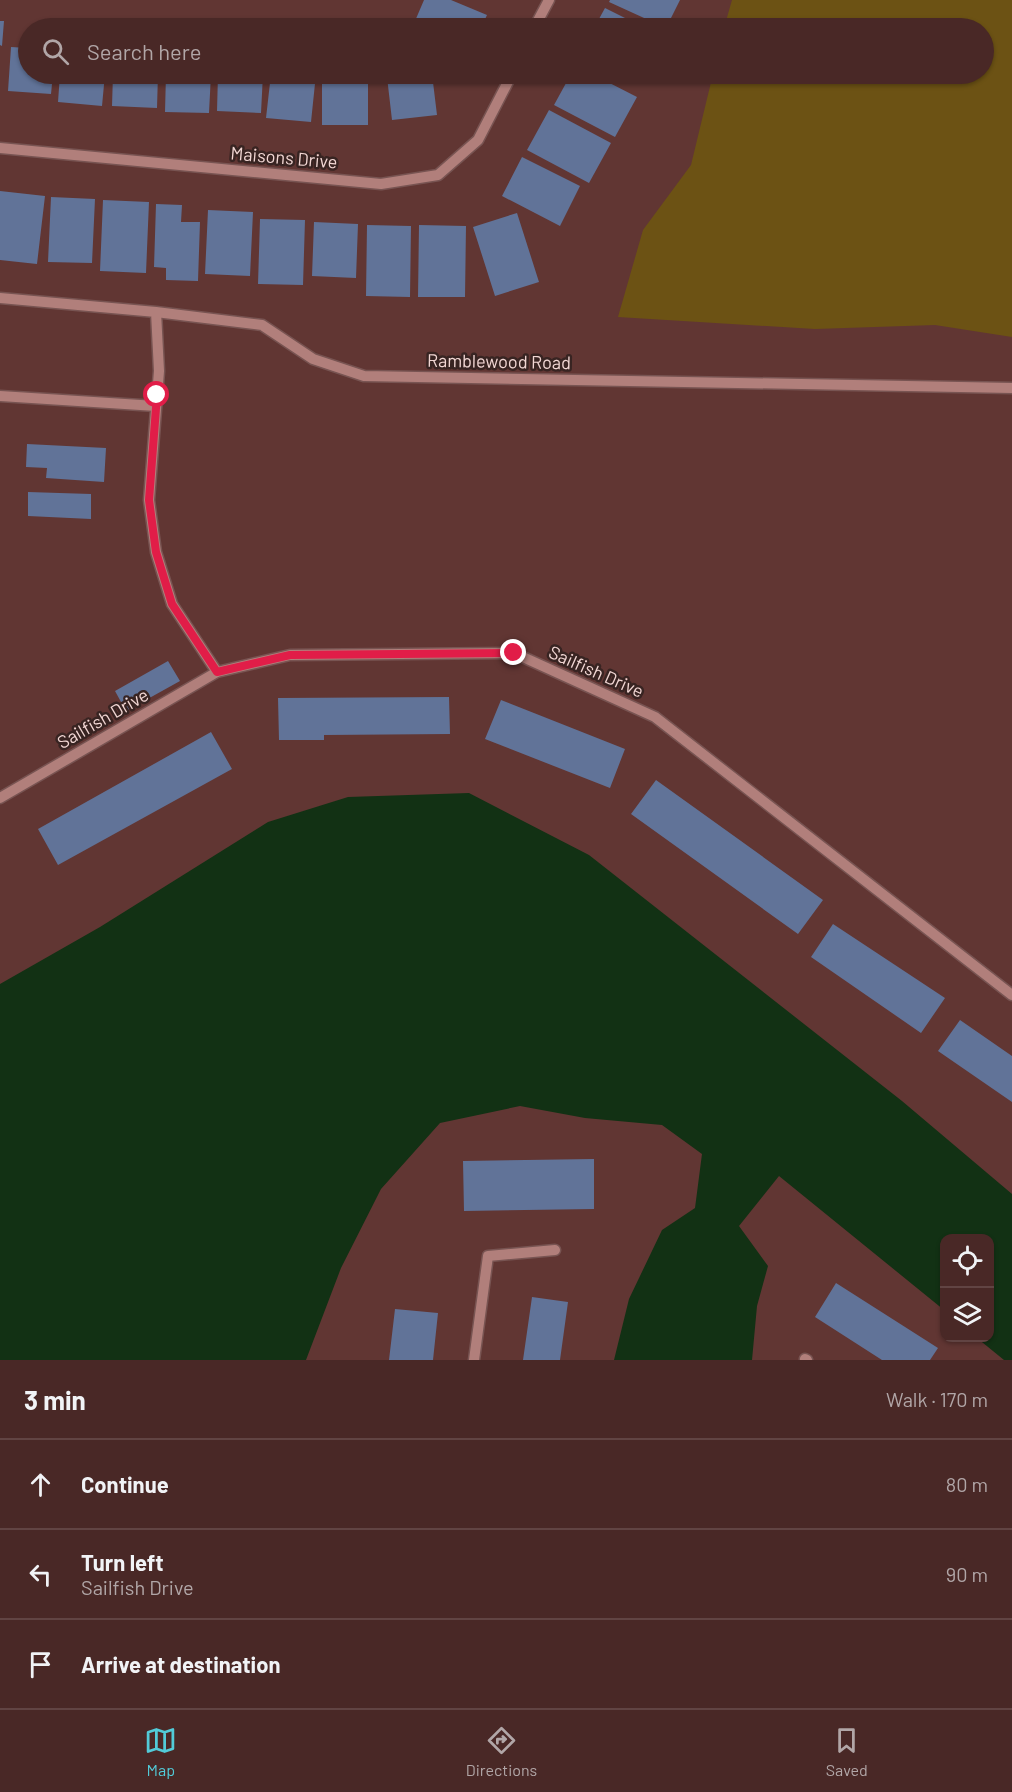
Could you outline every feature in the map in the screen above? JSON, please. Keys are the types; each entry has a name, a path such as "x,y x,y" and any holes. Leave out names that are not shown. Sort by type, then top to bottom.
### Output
{"street":[{"path":"539,18 549,0"},
{"name":"Maisons Drive","path":"0,148 381,184 438,175 478,140 507,84"},
{"name":"Ramblewood Road","path":"0,298 156,312 262,326 314,359 364,376 1012,388"},
{"path":"156,312 159,371 149,500 156,552 172,604 217,672"},
{"path":"0,396 156,406"},
{"name":"Sailfish Drive","path":"0,798 217,672 290,655 514,653 655,717 1012,995"},
{"path":"474,1360 488,1256 555,1250"}],"shaded area":[{"path":"732,0 1012,0 1012,337 935,325 815,329 618,317 643,230 691,165 711,84 994,84 994,18 727,18"},
{"path":"469,793 589,855 902,1101 1012,1194 1012,1360 1004,1360 982,1342 994,1342 994,1234 940,1234 940,1307 779,1176 739,1226 768,1266 757,1306 752,1360 614,1360 629,1299 662,1230 695,1208 702,1154 662,1125 585,1118 520,1106 440,1123 381,1189 341,1268 306,1360 0,1360 0,984 100,927 268,822 348,797"}],"building":[{"path":"424,0 451,0 487,15 486,18 416,18"},
{"path":"610,0 680,0 671,18 644,18 609,2"},
{"path":"605,8 625,18 600,18"},
{"path":"0,21 4,21 2,46 0,45"},
{"path":"11,47 18,47 18,84 52,84 51,94 8,91"},
{"path":"59,84 104,84 102,106 58,102"},
{"path":"113,84 158,84 157,108 112,106"},
{"path":"166,84 210,84 209,113 165,112"},
{"path":"218,84 262,84 261,113 217,111"},
{"path":"270,84 315,84 311,122 266,118"},
{"path":"322,84 368,84 368,125 322,125"},
{"path":"388,84 433,84 437,115 392,120"},
{"path":"566,84 612,84 637,97 615,137 554,105"},
{"path":"549,110 611,143 589,183 527,150"},
{"path":"522,157 580,186 560,226 502,196"},
{"path":"0,191 45,196 37,264 0,260"},
{"path":"51,197 95,199 92,263 48,262"},
{"path":"103,200 149,202 146,273 100,271"},
{"path":"156,204 182,205 181,222 200,222 198,281 166,280 166,268 154,267"},
{"path":"208,210 253,212 250,276 205,274"},
{"path":"517,213 539,282 495,296 473,227"},
{"path":"260,219 305,220 303,285 258,284"},
{"path":"314,222 358,224 356,278 312,276"},
{"path":"367,225 411,226 410,297 366,296"},
{"path":"419,225 466,226 465,297 418,297"},
{"path":"27,444 106,448 104,482 46,478 47,468 26,467"},
{"path":"28,492 91,494 91,519 28,516"},
{"path":"168,661 180,681 126,711 115,691"},
{"path":"449,697 450,734 324,735 324,740 279,740 278,698"},
{"path":"501,700 625,749 610,788 485,739"},
{"path":"211,732 232,769 58,865 38,829"},
{"path":"656,780 823,900 798,934 631,814"},
{"path":"833,924 945,998 921,1033 811,957"},
{"path":"960,1020 1012,1056 1012,1102 938,1051"},
{"path":"594,1159 594,1209 464,1211 463,1161"},
{"path":"836,1283 938,1348 930,1360 882,1360 815,1317"},
{"path":"532,1297 568,1302 560,1360 523,1360"},
{"path":"395,1309 438,1313 433,1360 389,1360"}],"route":[{"path":"157,395 149,500 156,552 172,604 217,672 290,655 514,653"}]}
